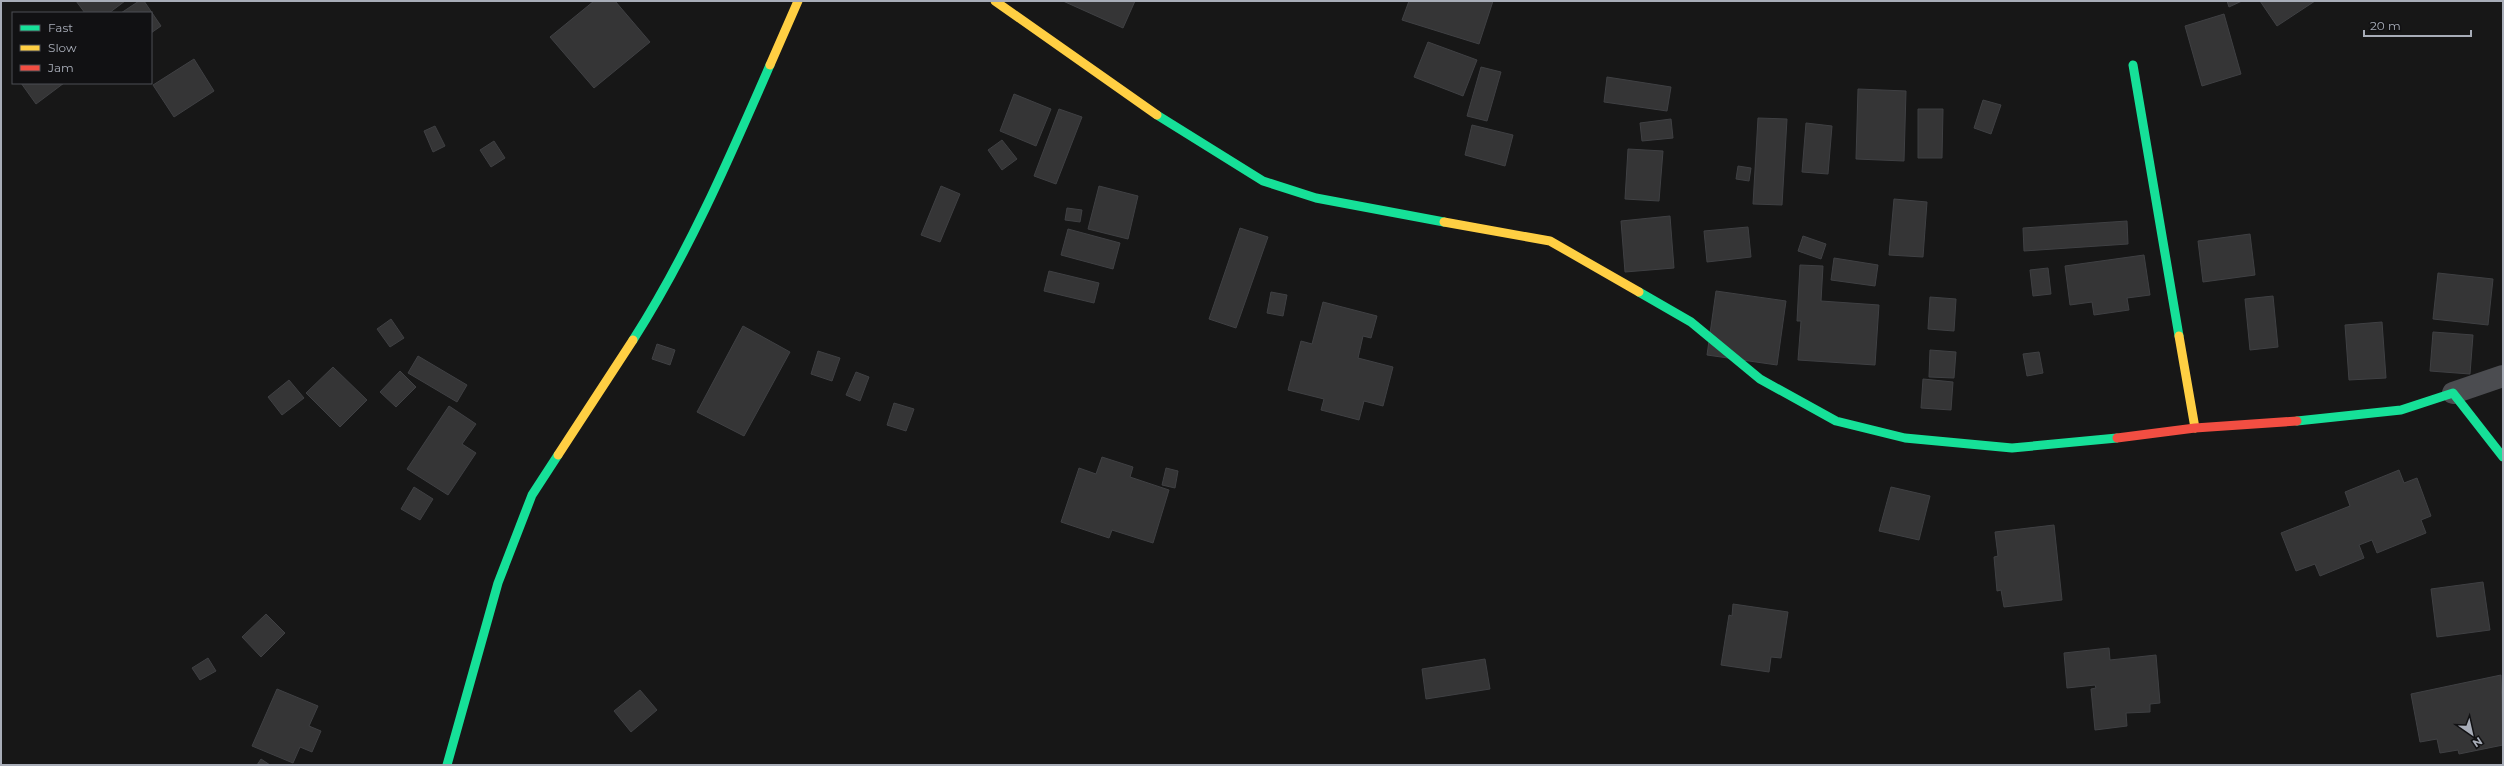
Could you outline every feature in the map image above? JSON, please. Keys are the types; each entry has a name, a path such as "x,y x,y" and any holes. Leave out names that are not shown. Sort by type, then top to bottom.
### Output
{"street":[{"path":"447,765 498,583 532,495 665,290 739,137 798,1"},
{"path":"995,1 1116,88 1207,148 1263,181 1316,198 1550,241 1691,322 1760,379 1836,421 1905,438 2012,448 2089,441 2195,428 2318,420 2401,410 2503,376"},
{"path":"2133,65 2195,428"},
{"path":"2453,393 2503,457"}],"building":[{"path":"76,1 125,1 110,12 84,12"},
{"path":"139,1 144,1 151,12 122,12"},
{"path":"594,1 615,1 650,42 594,88 550,37"},
{"path":"1063,1 1135,1 1123,28"},
{"path":"1409,1 1493,1 1479,44 1402,20"},
{"path":"2227,1 2242,1 2229,7"},
{"path":"2260,1 2315,1 2277,26"},
{"path":"152,13 161,26 152,32"},
{"path":"2224,14 2241,74 2202,86 2185,26"},
{"path":"1428,42 1477,60 1463,96 1414,77"},
{"path":"194,59 214,91 174,117 153,85"},
{"path":"1481,67 1501,72 1487,121 1467,116"},
{"path":"1607,77 1671,87 1667,111 1604,102"},
{"path":"22,84 63,84 36,104"},
{"path":"1858,89 1906,91 1904,161 1856,159"},
{"path":"1014,94 1051,109 1036,146 1000,131"},
{"path":"1983,100 2001,105 1991,134 1974,128"},
{"path":"1059,109 1082,117 1056,184 1034,176"},
{"path":"1918,109 1943,109 1942,158 1918,158"},
{"path":"1758,118 1787,119 1782,205 1753,204"},
{"path":"1671,119 1673,138 1642,141 1640,123"},
{"path":"1806,123 1832,126 1828,174 1802,172"},
{"path":"1472,125 1513,135 1505,166 1465,155"},
{"path":"435,126 445,146 433,152 424,131"},
{"path":"1002,140 1017,159 1002,170 988,150"},
{"path":"494,141 505,158 491,167 480,150"},
{"path":"1628,149 1663,151 1659,201 1625,199"},
{"path":"1738,166 1751,168 1749,181 1736,179"},
{"path":"941,186 960,194 940,242 921,235"},
{"path":"1099,186 1138,196 1128,239 1088,229"},
{"path":"1894,199 1927,202 1923,257 1889,255"},
{"path":"1067,208 1082,210 1080,222 1065,220"},
{"path":"1670,216 1674,268 1625,272 1621,221"},
{"path":"2127,221 2128,244 2024,251 2023,228"},
{"path":"1748,227 1751,257 1707,262 1704,231"},
{"path":"1240,228 1268,237 1236,328 1209,319"},
{"path":"1068,229 1120,243 1113,269 1061,255"},
{"path":"2250,234 2255,275 2203,282 2198,241"},
{"path":"1803,236 1826,244 1821,259 1798,251"},
{"path":"2144,255 2150,295 2127,298 2129,310 2094,315 2092,302 2070,305 2065,266"},
{"path":"1834,258 1878,265 1875,286 1831,280"},
{"path":"1800,265 1823,266 1821,301 1879,305 1875,365 1798,360 1801,321 1797,321"},
{"path":"2048,268 2051,294 2033,296 2030,270"},
{"path":"1049,271 1099,283 1094,303 1044,291"},
{"path":"2438,273 2493,279 2488,325 2433,319"},
{"path":"1716,291 1786,301 1777,365 1707,355"},
{"path":"1271,292 1287,295 1283,316 1267,313"},
{"path":"2273,296 2278,347 2250,350 2245,299"},
{"path":"1930,297 1956,299 1954,331 1928,329"},
{"path":"1323,302 1377,316 1371,338 1363,336 1358,358 1393,367 1383,406 1364,401 1359,420 1321,410 1324,399 1288,390 1301,341 1312,344"},
{"path":"391,319 404,338 390,347 377,329"},
{"path":"2382,322 2386,378 2349,380 2345,325"},
{"path":"743,326 790,352 744,436 697,412"},
{"path":"2433,332 2473,335 2470,374 2430,371"},
{"path":"657,344 675,350 670,365 652,359"},
{"path":"1930,350 1956,352 1954,378 1929,377"},
{"path":"818,351 840,358 832,381 811,374"},
{"path":"2039,352 2043,373 2027,376 2023,354"},
{"path":"418,356 467,385 457,402 408,373"},
{"path":"333,367 367,400 340,427 306,393"},
{"path":"400,371 416,387 396,407 380,392"},
{"path":"856,372 869,377 860,401 846,395"},
{"path":"1923,379 1953,382 1951,410 1921,408"},
{"path":"289,380 304,398 282,415 268,397"},
{"path":"894,403 914,409 906,431 887,425"},
{"path":"449,406 476,424 462,444 476,453 448,495 407,469"},
{"path":"1102,457 1133,467 1130,477 1169,490 1153,543 1112,530 1109,538 1061,522 1079,468 1096,474"},
{"path":"1166,468 1178,471 1175,488 1162,485"},
{"path":"2399,470 2404,483 2417,478 2431,516 2421,520 2426,533 2377,553 2372,540 2359,545 2364,558 2320,576 2315,564 2296,571 2281,533 2350,506 2345,492"},
{"path":"414,487 433,499 420,520 401,509"},
{"path":"1891,487 1930,496 1919,540 1879,531"},
{"path":"2054,525 2062,600 2004,607 2001,590 1997,591 1994,557 1998,556 1995,532"},
{"path":"2483,582 2490,630 2437,637 2431,589"},
{"path":"1733,604 1788,612 1781,658 1771,657 1769,672 1721,665 1729,615 1732,616"},
{"path":"266,614 285,633 261,657 242,637"},
{"path":"2109,648 2110,660 2156,655 2160,703 2150,704 2150,712 2126,713 2127,726 2095,730 2091,689 2096,688 2095,685 2067,688 2064,653"},
{"path":"208,658 216,671 200,680 192,668"},
{"path":"1485,659 1490,689 1426,699 1422,669"},
{"path":"2501,675 2503,745 2459,754 2458,750 2440,753 2437,739 2420,742 2411,694"},
{"path":"277,689 318,706 309,726 321,731 312,752 300,747 293,763 252,746"},
{"path":"640,690 657,710 631,732 614,711"},
{"path":"261,759 270,765 257,765"}],"traffic: fast":[{"path":"633,340 672,274 707,206 770,65"},
{"path":"2133,65 2179,336"},
{"path":"1157,115 1263,181 1316,198 1444,222"},
{"path":"1639,292 1691,322 1760,379 1836,421 1905,438 2012,448 2117,438"},
{"path":"2297,421 2401,410 2453,393 2503,457"},
{"path":"447,765 498,583 532,495 558,455"}],"traffic: slow":[{"path":"770,65 798,1"},
{"path":"995,1 1157,115"},
{"path":"1444,222 1550,241 1639,292"},
{"path":"2179,336 2195,428"},
{"path":"558,455 633,340"}],"traffic: jam":[{"path":"2117,438 2195,428 2297,421"}]}
